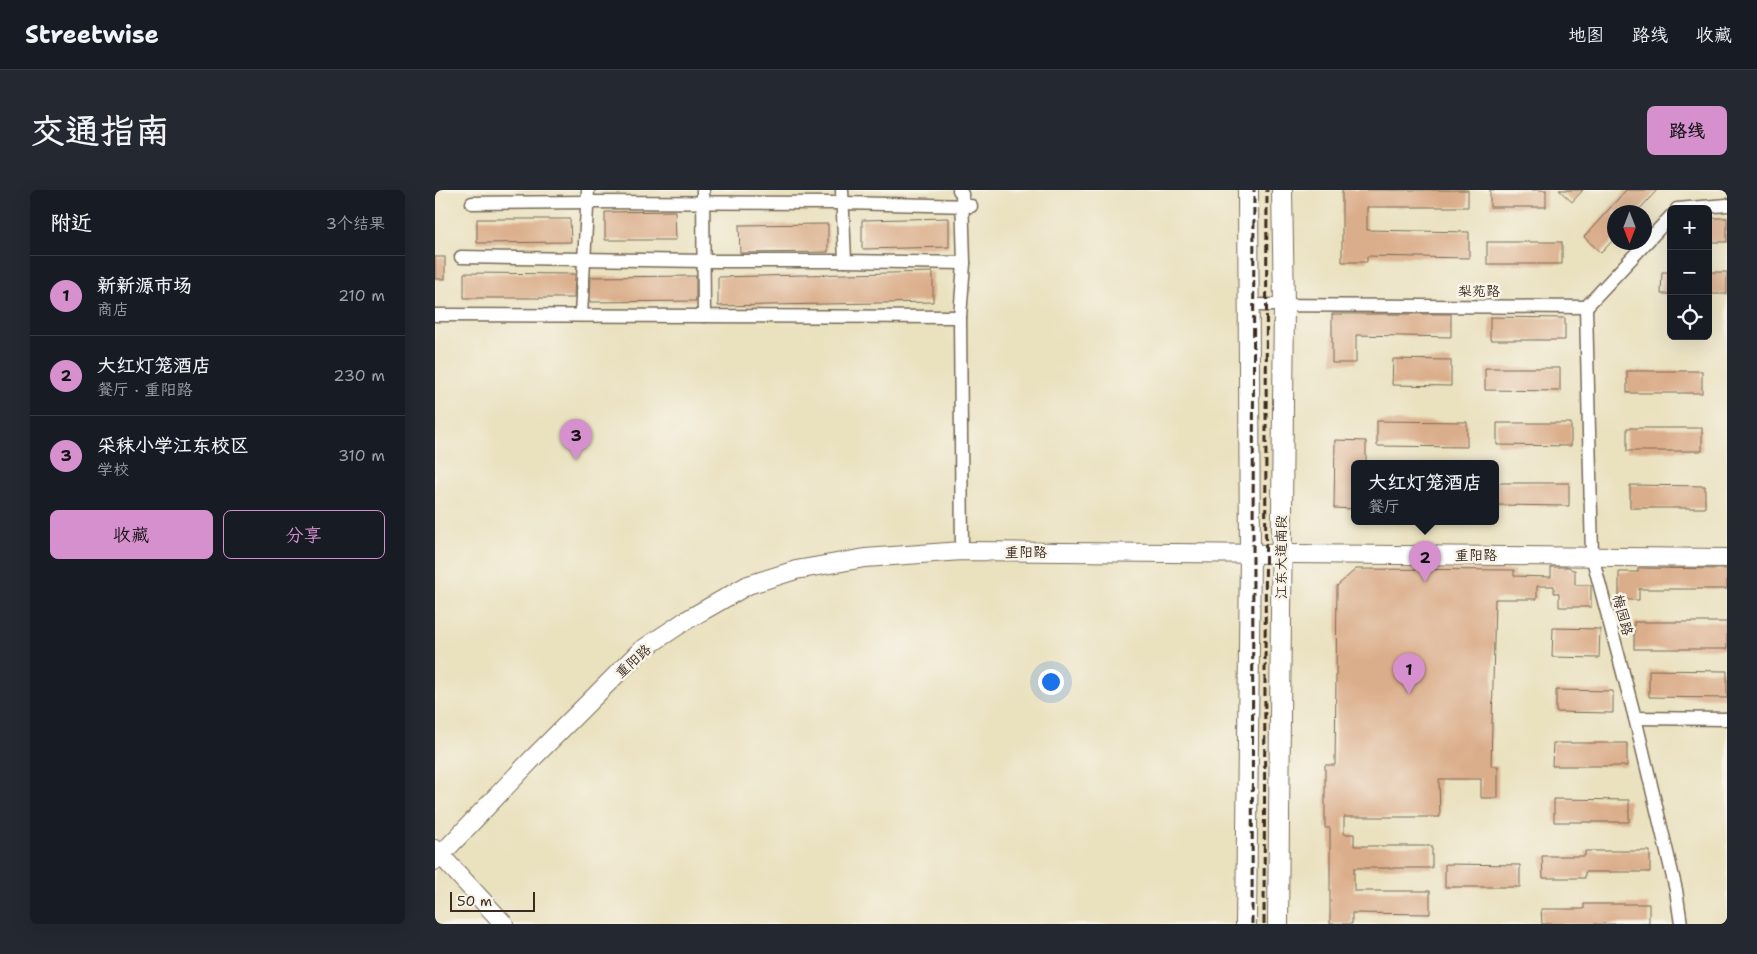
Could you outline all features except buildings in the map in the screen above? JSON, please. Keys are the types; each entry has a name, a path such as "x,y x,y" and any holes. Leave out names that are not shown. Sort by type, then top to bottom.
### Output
{"main road":[{"path":"1246,924 1250,554 1247,190"},
{"name":"江东大道南段","path":"1279,924 1284,304 1283,190"}],"street":[{"path":"959,190 967,206 960,317 962,551"},
{"path":"472,203 588,196 842,196 967,206"},
{"path":"581,315 588,196"},
{"path":"703,196 704,316"},
{"path":"842,196 845,262"},
{"path":"1712,207 1727,206"},
{"path":"1586,307 1667,220"},
{"path":"461,257 964,263"},
{"name":"梨苑路","path":"1248,305 1586,307"},
{"name":"梅园路","path":"1586,307 1592,556 1635,718 1676,890 1681,924"},
{"path":"435,315 960,317"},
{"name":"重阳路","path":"437,855 641,651 685,621 749,585 796,570 865,558 962,551 1727,558"},
{"path":"1635,718 1727,719"},
{"path":"437,855 504,924"}],"railway":[{"path":"1252,924 1254,190"},
{"path":"1264,924 1267,190"}],"place":[{"name":"采秣小学江东校区","path":"576,460"},
{"name":"大红灯笼酒店","path":"1425,582"},
{"name":"新新源市场","path":"1409,694"}]}
